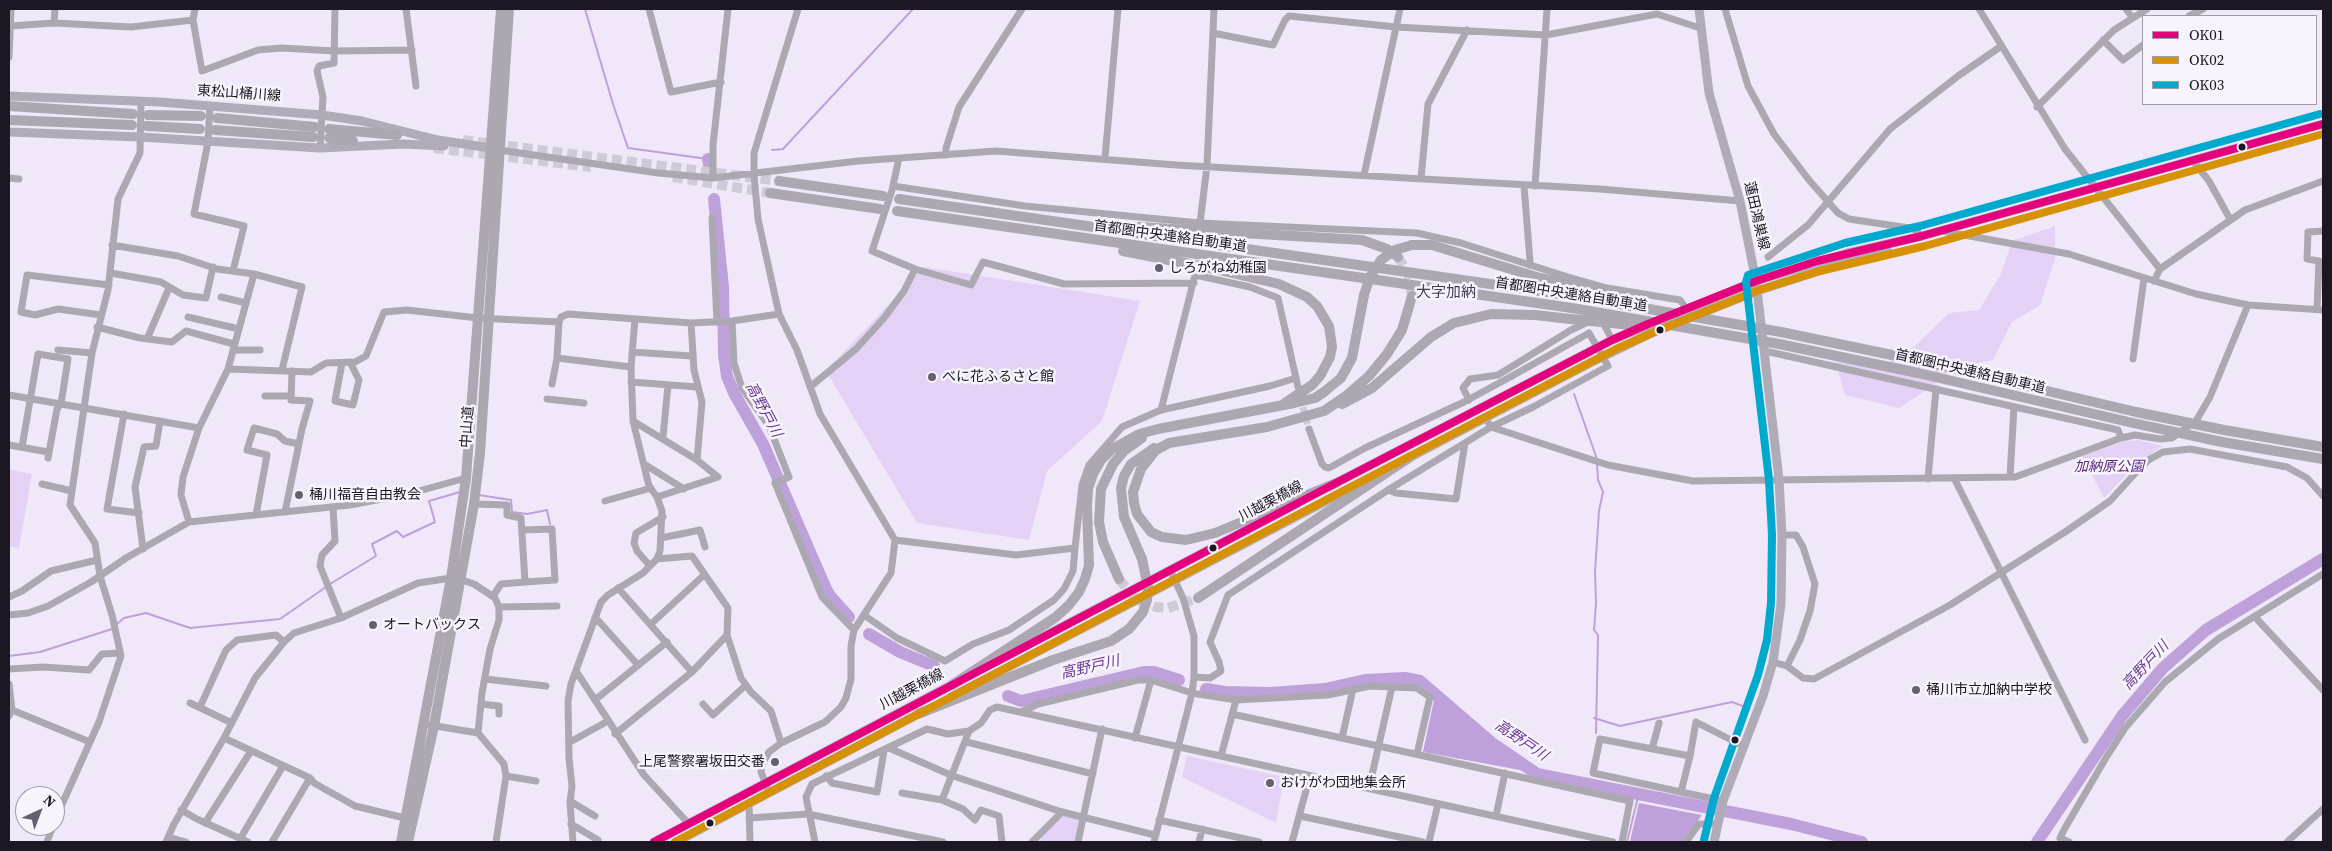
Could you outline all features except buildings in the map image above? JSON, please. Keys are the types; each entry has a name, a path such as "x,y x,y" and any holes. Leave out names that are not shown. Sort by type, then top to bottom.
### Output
{"highway":[{"name":"中山道","path":"401,842 422,724 474,504 480,453 489,318 501,9"},
{"name":"中山道","path":"408,842 434,726 455,578 466,478 478,318 510,9"},
{"path":"9,106 133,114"},
{"path":"148,115 201,116"},
{"path":"215,130 314,132 217,118"},
{"path":"9,120 132,125"},
{"path":"147,126 200,129"},
{"path":"353,141 329,134 397,135"},
{"path":"780,181 883,196"},
{"path":"770,193 880,209"},
{"name":"首都圏中央連絡自動車道","path":"899,198 1047,220 1576,291 1921,361 2154,415 2323,447"},
{"name":"首都圏中央連絡自動車道","path":"897,211 1572,308 1713,332 1918,373 2195,436 2323,459"},
{"path":"1047,220 1236,234 1362,240 1387,249 1398,257"},
{"path":"1022,230 1251,277 1279,284 1307,297 1324,315 1329,326 1332,347 1330,357 1323,372 1312,385 1280,406"},
{"path":"952,685 1056,617 1069,605 1086,579 1089,565 1086,507 1088,489 1093,474 1101,460 1112,449 1139,434 1315,398 1333,386 1347,369 1356,346 1364,295 1370,277 1381,260 1395,250 1412,245 1441,247 1576,291"},
{"path":"1324,411 1358,386 1387,354 1402,330 1412,296"},
{"path":"918,714 1053,660 1110,641 1129,629 1143,612 1147,600 1148,587 1142,558 1124,517 1121,502 1124,476 1142,454 1155,447 1267,427 1324,411 1347,402 1372,388 1431,337 1466,318 1491,314 1535,315 1713,332"},
{"path":"1119,579 1103,542 1099,522 1101,488 1113,464 1124,451 1158,429"},
{"path":"1169,443 1156,450 1140,469 1133,492 1134,503 1143,524 1162,538 1186,540 1208,536 1336,483"},
{"path":"1198,598 1410,457"}],"main road":[{"name":"蓮田鴻巣線","path":"1699,9 1709,93 1740,201 1757,286 1779,479 1782,535 1781,604 1773,662 1763,696 1723,801 1714,842"},
{"name":"東松山桶川線","path":"9,96 141,101 322,114 362,121 464,145 495,149"},
{"name":"川越栗橋線","path":"654,842 1612,340 1686,308 1757,286 1848,253 1942,231 2323,124"},
{"name":"東松山桶川線","path":"9,132 140,137 320,148 404,144 464,145"},
{"name":"川越栗橋線","path":"676,842 1617,349 1757,286"}],"street":[{"path":"9,58 12,9"},
{"path":"54,23 55,9"},
{"path":"195,9 193,20 202,71 258,50 281,48 335,51 412,50"},
{"path":"320,148 323,97 317,71 319,66 334,62 335,9"},
{"path":"406,9 416,86"},
{"path":"649,9 671,92 721,82"},
{"path":"713,178 713,145 728,9"},
{"path":"769,792 764,783 762,764 769,752 781,743 825,722 840,707 851,679 851,646 854,630 891,573 895,540 882,515 820,414 796,350 779,314 758,219 754,153 798,9"},
{"path":"946,154 946,148 960,107 1022,9"},
{"path":"1105,158 1118,9"},
{"path":"1200,223 1206,166 1214,9"},
{"path":"1364,174 1400,9"},
{"path":"1535,186 1547,9"},
{"path":"1725,9 1748,86 1774,134 1838,213 1849,220 1909,228 1916,230 1922,236"},
{"path":"1979,9 2000,47 2065,149 2160,269"},
{"path":"2126,9 2132,18"},
{"path":"2037,107 2114,30 2147,9"},
{"path":"2191,15 2203,9"},
{"path":"1213,33 1273,44 1289,16 1396,27 1546,35 1657,14 1700,28"},
{"path":"10,26 54,23 131,28 193,20"},
{"path":"1421,178 1428,104 1467,30"},
{"path":"2103,40 2123,60 2142,46"},
{"path":"1768,257 1808,225 1890,128 1958,76 2000,47"},
{"path":"65,798 99,722 121,656 112,615 100,576 95,543 70,505 92,353 97,326 109,286 118,199 140,153 141,101"},
{"path":"210,106 208,142 194,214 244,226 233,271"},
{"path":"495,149 658,173 713,178 899,158 996,151 1206,166 1600,189 1740,201"},
{"path":"899,158 893,186 872,251 915,269 971,285 983,262 1064,284 1194,279 1250,288 1278,298 1298,387"},
{"path":"2193,161 2209,181 2230,219"},
{"path":"9,178 19,179"},
{"path":"2154,281 2160,269 2245,210 2323,181"},
{"path":"893,186 1025,206 1200,223 1417,233 1461,243 1607,288 1680,300 1686,308"},
{"path":"1524,186 1529,265"},
{"path":"712,218 717,322"},
{"path":"1942,231 2069,254 2196,294 2248,305 2320,309 2319,262 2307,259 2308,232 2323,231"},
{"path":"112,245 178,256 213,267 254,274 302,287 282,370"},
{"path":"111,273 161,282 183,295 206,298 213,267"},
{"path":"810,386 856,349 884,318 904,291 915,269"},
{"path":"189,522 181,495 183,477 199,428 228,369 254,274"},
{"path":"100,315 58,309 35,315 21,312 27,275 109,286"},
{"path":"2133,359 2144,278"},
{"path":"1161,410 1194,279"},
{"path":"147,338 169,288"},
{"path":"1607,288 1605,322 1612,340"},
{"path":"221,297 246,303"},
{"path":"1485,417 1491,428 1608,465 1693,481 2010,477 2122,438 2135,435 2160,439 2172,438 2196,422 2210,397 2248,305"},
{"path":"228,369 311,372 326,363 355,362 366,356 384,312 407,310 478,318 559,322"},
{"path":"552,384 557,358 559,322 561,317 568,314 691,323 732,321 779,314"},
{"path":"188,317 238,329"},
{"path":"573,842 570,801 572,786 569,758 568,701 576,671 601,602 618,588 635,580 650,566 656,559 661,538 662,517 657,497 651,488 633,421 631,367 635,319"},
{"path":"1469,400 1463,388 1470,379 1498,375 1571,330 1591,320 1605,322"},
{"path":"732,321 734,363 742,388 769,426 789,477 774,483 822,597 854,630"},
{"path":"691,323 692,356 697,387 702,402 697,460"},
{"path":"97,326 172,342 186,331 234,347 260,350"},
{"path":"1194,676 1210,678 1221,671 1210,642 1226,598 1388,490 1491,428 1608,366 1590,333 1469,400 1365,448 1329,468 1322,464 1308,429"},
{"path":"58,350 92,353"},
{"path":"1765,351 2118,430 2122,438"},
{"path":"632,352 692,356"},
{"path":"9,444 48,455 57,408 61,404 68,359 38,354 32,399 22,447"},
{"path":"557,358 631,367"},
{"path":"346,362 359,380 353,405 336,401 346,362"},
{"path":"285,512 298,444 310,402 291,400 292,371"},
{"path":"864,615 897,638 945,661 973,644 1009,630 1054,600 1064,589 1073,571 1082,485 1089,465 1105,444 1122,427 1161,410 1270,386 1296,378"},
{"path":"631,382 697,387"},
{"path":"663,437 668,385"},
{"path":"1928,478 1936,389"},
{"path":"9,395 199,428"},
{"path":"265,396 291,396"},
{"path":"548,399 584,403"},
{"path":"2010,477 2014,407"},
{"path":"124,414 107,509 139,513"},
{"path":"143,549 135,488 144,447 156,446 160,421"},
{"path":"633,421 663,437 718,477 657,497"},
{"path":"256,516 267,455 247,450 254,428 277,434 284,441 298,444"},
{"path":"1388,490 1396,493 1456,499 1466,443"},
{"path":"1773,662 1787,666 1803,678 1814,679 1950,605 2110,501 2150,459 2172,450 2190,449 2287,467 2307,478 2323,496"},
{"path":"644,464 684,489"},
{"path":"9,615 28,613 48,606 189,522 333,507 408,494 466,478"},
{"path":"1954,478 2085,740"},
{"path":"42,484 72,491"},
{"path":"605,500 651,488"},
{"path":"474,504 508,505 507,516 521,518 525,582"},
{"path":"333,507 335,541 322,554 320,566 341,618"},
{"path":"650,566 637,551 634,542 636,533 662,517"},
{"path":"492,596 501,584 555,580 552,529 522,530"},
{"path":"661,538 700,530 705,547"},
{"path":"1782,535 1796,535 1803,547 1815,584 1810,611 1800,640 1787,666"},
{"path":"895,540 1016,555 1075,548"},
{"path":"656,559 692,556 728,608 727,635 741,678 771,711 781,743"},
{"path":"9,597 22,591 50,571 97,560"},
{"path":"886,750 953,776 1062,812 1084,816 1154,838 1192,693 1194,676 1194,636 1183,598 1170,570"},
{"path":"2069,842 2060,838 2064,828 2126,728 2165,682 2218,639 2323,574"},
{"path":"651,624 704,575"},
{"path":"186,842 167,840 181,810 224,738 255,678 284,642 294,633 341,618 418,583 455,578 474,584 492,596 499,607 499,620 485,679 478,733"},
{"path":"618,588 692,672"},
{"path":"499,607 558,606"},
{"path":"595,617 638,665"},
{"path":"2255,617 2323,690"},
{"path":"200,706 226,650 237,640 276,635 284,642"},
{"path":"615,734 692,672 727,635"},
{"path":"595,700 666,642"},
{"path":"9,669 89,670 102,654 120,653"},
{"path":"576,671 615,734 644,775 690,824"},
{"path":"485,679 546,686"},
{"path":"1023,711 1038,704 1138,680 1151,680 1192,693 1236,700 1328,695 1370,686 1417,688 1430,697 1417,754"},
{"path":"1136,738 1151,680"},
{"path":"703,704 714,715 746,685"},
{"path":"9,688 10,713 90,742"},
{"path":"1369,788 1392,688"},
{"path":"1342,738 1353,689"},
{"path":"1220,756 1236,700"},
{"path":"190,704 200,706 232,723"},
{"path":"481,704 500,706 499,714"},
{"path":"815,842 806,797 812,784 927,729 948,734 969,731 981,724 990,710 997,707 1023,711 1136,738 1496,816 1583,839 1613,842"},
{"path":"1232,714 1630,801 1622,842"},
{"path":"570,742 608,721"},
{"path":"1681,792 1696,722 1743,746"},
{"path":"1652,749 1659,723"},
{"path":"422,724 478,733 504,764 506,776 496,842"},
{"path":"1078,842 1102,730"},
{"path":"942,800 967,742 969,731"},
{"path":"224,738 310,778 314,783 356,806 405,818"},
{"path":"1690,756 1600,739 1592,774 1723,801"},
{"path":"967,742 1093,774"},
{"path":"826,776 832,783 877,792 886,750"},
{"path":"205,823 251,751"},
{"path":"240,838 283,766"},
{"path":"1496,816 1505,773"},
{"path":"506,776 536,781"},
{"path":"1292,842 1310,776"},
{"path":"272,842 310,778"},
{"path":"902,793 942,800 963,809 975,820 982,810 998,816 1002,842"},
{"path":"570,801 595,816"},
{"path":"749,803 750,842"},
{"path":"1430,842 1438,804"},
{"path":"2287,842 2323,809"},
{"path":"181,810 248,842"},
{"path":"1032,842 1062,812"},
{"path":"750,818 808,814 943,842"},
{"path":"1300,816 1423,842"},
{"path":"1158,820 1259,842"},
{"path":"571,824 598,840"},
{"path":"1686,842 1700,824 1718,824"},
{"path":"1199,842 1202,829"}],"green space":[{"path":"2055,226 2055,259 2040,305 2012,322 1993,360 1963,366 1899,408 1845,395 1834,357 1887,363 1915,346 1949,313 1979,310 2001,274 2012,241"},
{"path":"924,267 1140,301 1102,421 1047,471 1029,540 917,523 826,371"},
{"name":"加納原公園","path":"2139,440 2163,446 2140,461 2104,498 2082,456 2126,441"},
{"path":"9,469 32,474 19,548 9,546"},
{"path":"1187,756 1284,777 1276,823 1182,777"},
{"path":"1062,812 1084,816 1077,842 1040,842 1043,831"}],"shaded area":[{"path":"1434,700 1525,771 1423,752"},
{"path":"1639,803 1702,815 1682,842 1630,841"}],"waterway":[{"name":"高野戸川","path":"585,9 628,148 708,159"},
{"path":"772,150 783,149 913,9"},
{"name":"高野戸川","path":"708,159 709,164"},
{"name":"高野戸川","path":"714,199 723,287 724,355 727,376 734,393 763,444 826,589 849,617"},
{"path":"1574,394 1597,459"},
{"path":"1596,733 1598,635 1594,630 1596,603 1595,572 1599,511 1603,492 1598,480 1597,464"},
{"path":"330,584 376,556 372,544 397,531 403,537 435,522 429,501 460,492"},
{"path":"479,495 511,500 512,512 527,514 547,510 550,524"},
{"name":"高野戸川","path":"2037,842 2122,716 2163,668 2206,630 2323,559"},
{"path":"117,624 124,618 146,613 190,628 280,619 326,587"},
{"path":"9,656 40,652 112,629"},
{"name":"高野戸川","path":"869,634 900,652 934,666"},
{"name":"高野戸川","path":"1008,696 1021,701 1144,672 1154,672 1179,680"},
{"name":"高野戸川","path":"1206,689 1225,692 1270,693 1325,689 1365,680 1405,678 1420,681 1492,743 1537,774 1791,824 1862,842"},
{"path":"1594,718 1620,726 1732,702 1748,708"},
{"path":"1627,842 1639,793"}],"tunnel":[{"path":"463,140 779,181"},
{"path":"434,148 591,167"},
{"path":"673,177 770,193"},
{"path":"1398,257 1409,275 1412,296"},
{"path":"1300,397 1309,429"},
{"path":"1119,579 1131,594 1142,602 1156,607 1168,608 1198,598"}],"transit line":[{"name":"OK03","path":"1704,840 1714,798 1758,675 1767,640 1771,603 1772,535 1769,480 1746,282 1748,275 1845,243 1920,226 2320,114"},
{"name":"OK01","path":"654,842 1336,483 1612,340 1648,324 1756,281 1817,261 1922,236 2323,124"},
{"name":"OK02","path":"675,842 1341,492 1616,349 1652,333 1759,290 1820,271 1925,246 2323,134"}],"place":[{"name":"しろがね幼稚園","path":"1159,268"},
{"name":"べに花ふるさと館","path":"932,377"},
{"name":"桶川福音自由教会","path":"299,495"},
{"name":"オートバックス","path":"373,625"},
{"name":"桶川市立加納中学校","path":"1916,690"},
{"name":"上尾警察署坂田交番","path":"775,762"},
{"name":"おけがわ団地集会所","path":"1270,783"}],"district":[{"name":"大字加納","path":"1446,293"}]}
